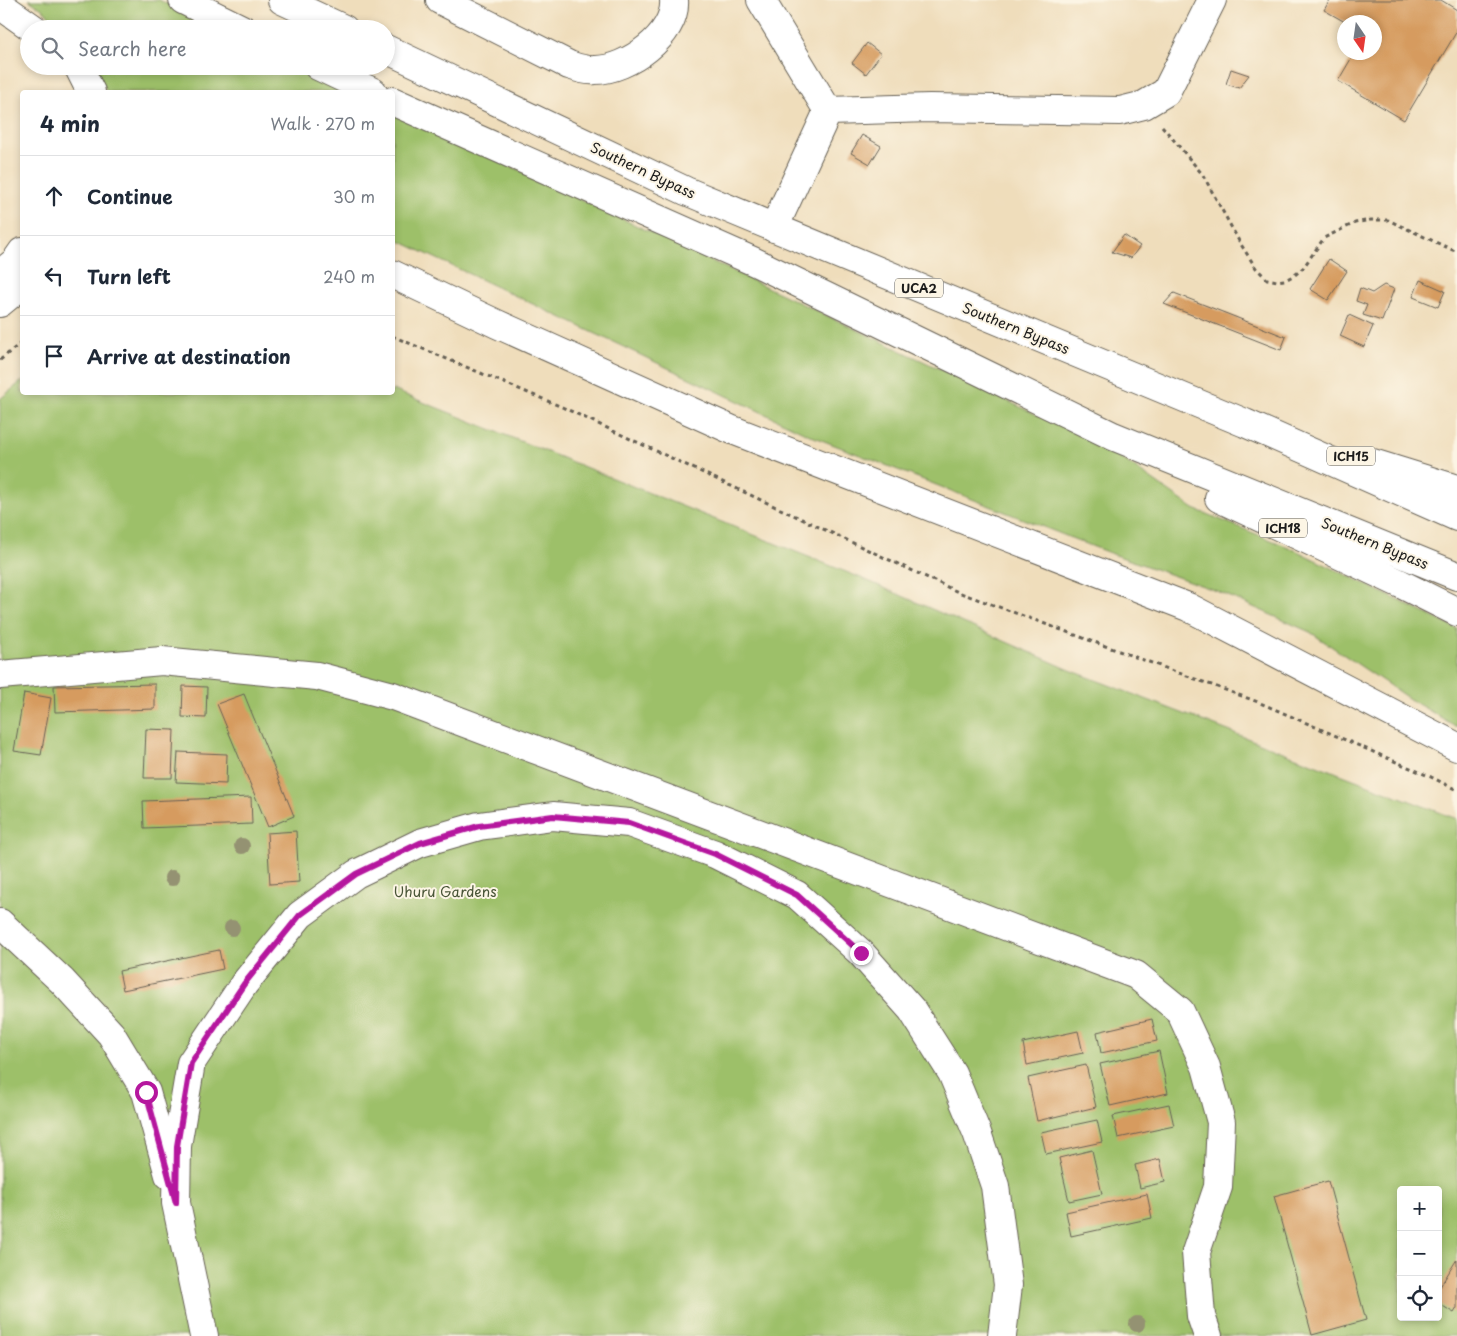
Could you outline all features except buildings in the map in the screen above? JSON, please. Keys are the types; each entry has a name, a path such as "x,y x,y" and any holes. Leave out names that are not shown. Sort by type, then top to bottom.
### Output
{"main road":[{"path":"183,0 224,20"},
{"path":"282,0 325,20"},
{"path":"440,0 581,70 597,70 622,64 651,46 666,29 672,15 674,0"},
{"path":"761,0 828,111"},
{"path":"828,111 930,108 1120,111 1144,105 1166,92 1212,0"},
{"path":"0,5 21,20"},
{"name":"Southern Bypass","path":"395,53 686,192 1245,423 1457,517"},
{"path":"82,75 90,90"},
{"path":"337,75 369,90"},
{"name":"Southern Bypass","path":"395,102 755,262 1113,436 1457,576"},
{"path":"774,228 828,111"},
{"path":"0,303 15,268"},
{"path":"395,275 497,324 730,429 1188,607 1457,747"},
{"name":"ICH15","path":"1245,423 1457,489"},
{"name":"ICH18","path":"1113,436 1196,487 1392,579 1457,612"},
{"path":"0,675 162,661 317,676 393,696 1136,975 1180,1011 1206,1067 1221,1122 1218,1187 1196,1252 1201,1316 1208,1336"},
{"path":"176,1203 177,1146 191,1063 244,984 300,915 356,874 420,843 479,826 553,816 629,823 715,854 797,895 861,953 912,1010 952,1073 977,1133 995,1186 1008,1285 1002,1336"},
{"path":"0,923 62,981 111,1034 146,1092 176,1203 204,1336"}],"path":[{"path":"1144,105 1203,175 1240,243 1256,268 1267,279 1285,280 1295,275 1303,268 1324,238 1355,224 1371,220 1388,220 1457,252"},
{"path":"395,337 562,408 958,592 1258,702 1457,790"},
{"path":"0,360 20,344"}],"green space":[{"path":"29,0 159,0 201,20 52,20 45,11"},
{"path":"98,75 318,75 350,90 106,90"},
{"path":"395,111 1107,448 1194,509 1291,548 1457,629 1457,727 1411,700 1310,632 1217,591 1107,552 814,437 395,239"},
{"name":"Uhuru Gardens","path":"20,383 20,395 395,395 395,391 866,580 1070,670 1457,819 1457,1336 0,1336 0,399"}],"route":[{"path":"146,1092 176,1203 177,1146 191,1063 244,984 300,915 356,874 420,843 479,826 553,816 629,823 715,854 797,895 861,953"}]}
